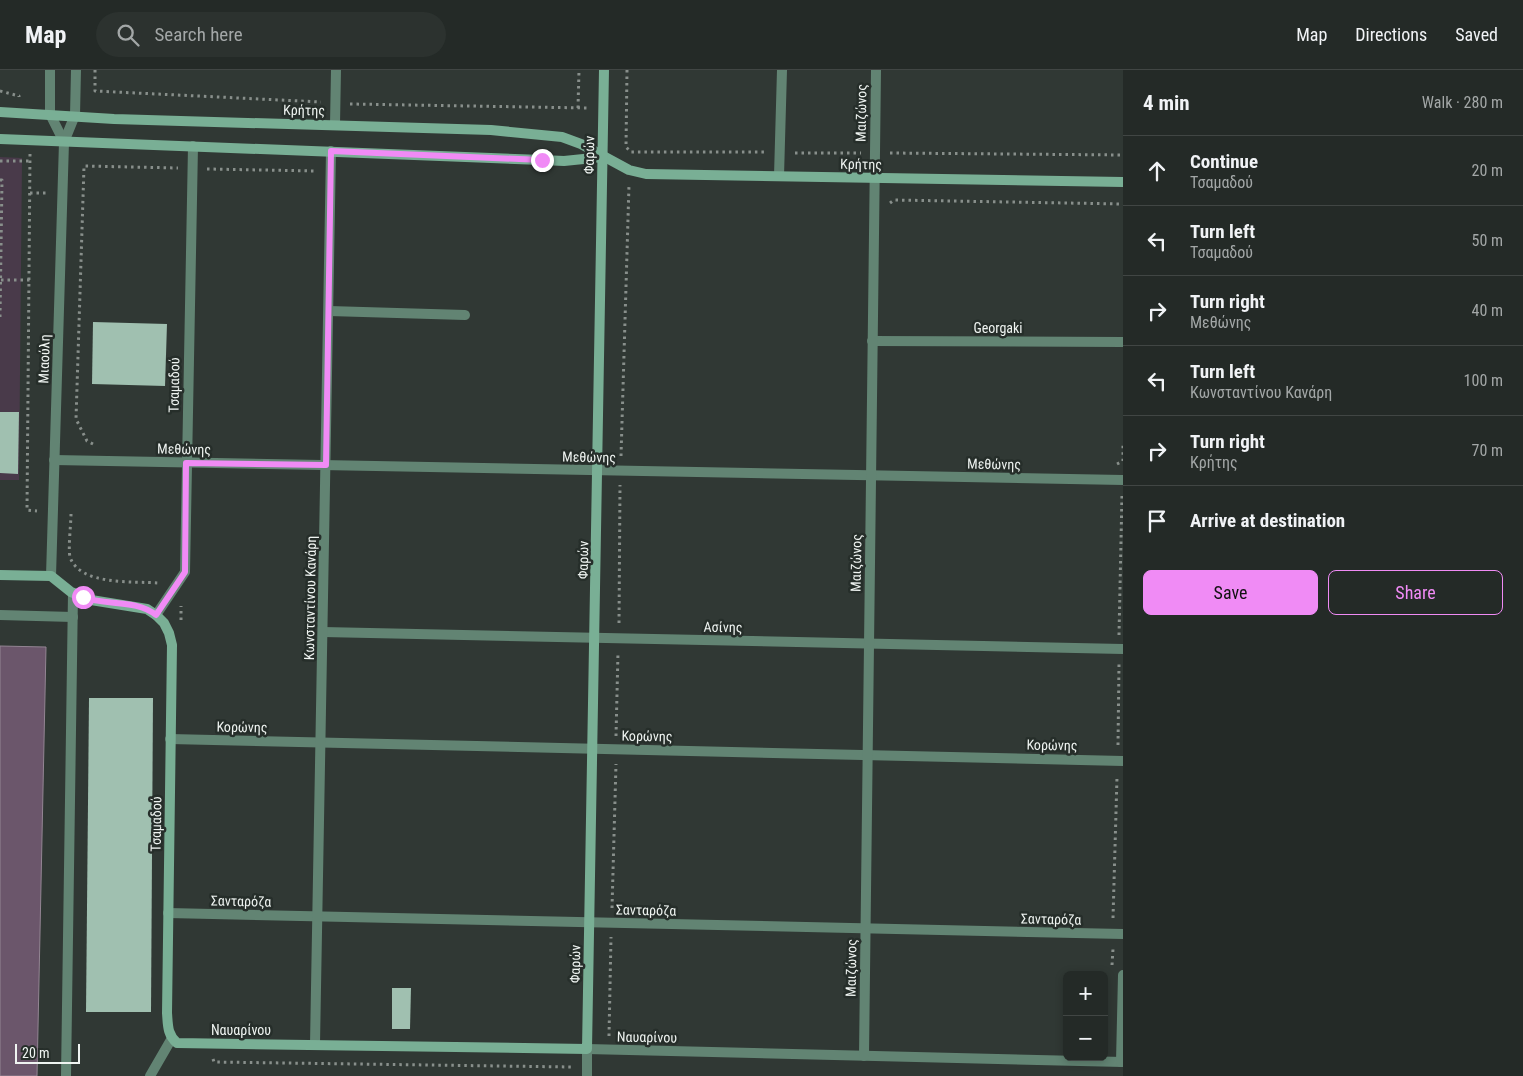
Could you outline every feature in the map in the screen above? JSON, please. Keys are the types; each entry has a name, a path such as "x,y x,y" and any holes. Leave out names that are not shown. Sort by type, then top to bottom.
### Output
{"main road":[{"name":"Φαρών","path":"587,1050 604,70"},
{"name":"Κρήτης","path":"0,112 75,115 114,119 491,130 562,137 580,144 629,170 646,174 1123,182"},
{"path":"0,139 564,161 603,157"},
{"path":"0,575 51,576 73,593 99,602 139,606 156,615"},
{"name":"Τσαμαδού","path":"156,615 166,627 171,643 167,1013 168,1029 172,1038"},
{"name":"Ναυαρίνου","path":"172,1038 180,1044 315,1044 587,1050"}],"street":[{"path":"50,70 50,114 64,142"},
{"path":"64,142 75,115 76,70"},
{"path":"335,124 336,70"},
{"path":"779,176 782,70"},
{"name":"Μαιζώνος","path":"864,1056 876,70"},
{"name":"Μιαούλη","path":"51,576 64,142"},
{"name":"Τσαμαδού","path":"156,615 185,572 193,146"},
{"name":"Κωνσταντίνου Κανάρη","path":"315,1044 331,151"},
{"path":"329,311 465,315"},
{"name":"Georgaki","path":"872,341 1123,342"},
{"name":"Μεθώνης","path":"54,460 1123,480"},
{"path":"66,1076 73,593"},
{"path":"0,615 73,616"},
{"name":"Ασίνης","path":"323,632 1123,649"},
{"name":"Κορώνης","path":"170,739 1123,761"},
{"name":"Σανταρόζα","path":"168,913 1123,934"},
{"path":"1122,1062 1123,975"},
{"path":"150,1076 172,1038"},
{"path":"587,1050 587,1076"},
{"name":"Ναυαρίνου","path":"587,1050 1122,1062"}],"path":[{"path":"95,70 95,91 321,102"},
{"path":"350,104 578,108 579,70"},
{"path":"627,70 626,147 631,152 874,152 1123,156"},
{"path":"0,91 5,91"},
{"path":"609,1039 619,639 621,471 631,152"},
{"path":"0,161 30,162"},
{"path":"84,166 76,419 87,441 99,448"},
{"path":"0,180 2,180 0,317"},
{"path":"885,208 894,200 1123,204"},
{"path":"0,280 30,280"},
{"path":"1112,467 1123,461 1123,445"}],"shaded area":[{"path":"0,157 22,158 19,480 0,480"},
{"path":"0,646 46,647 37,1076 0,1076"}],"building":[{"path":"93,322 167,324 165,386 92,384"},
{"path":"0,412 19,412 18,474 0,473"},
{"path":"89,698 153,698 151,1012 86,1012"},
{"path":"392,988 411,988 410,1029 392,1029"}],"route":[{"path":"83,597 99,602 139,606 156,615 185,572 186,463 326,465 331,151 542,160"}]}
